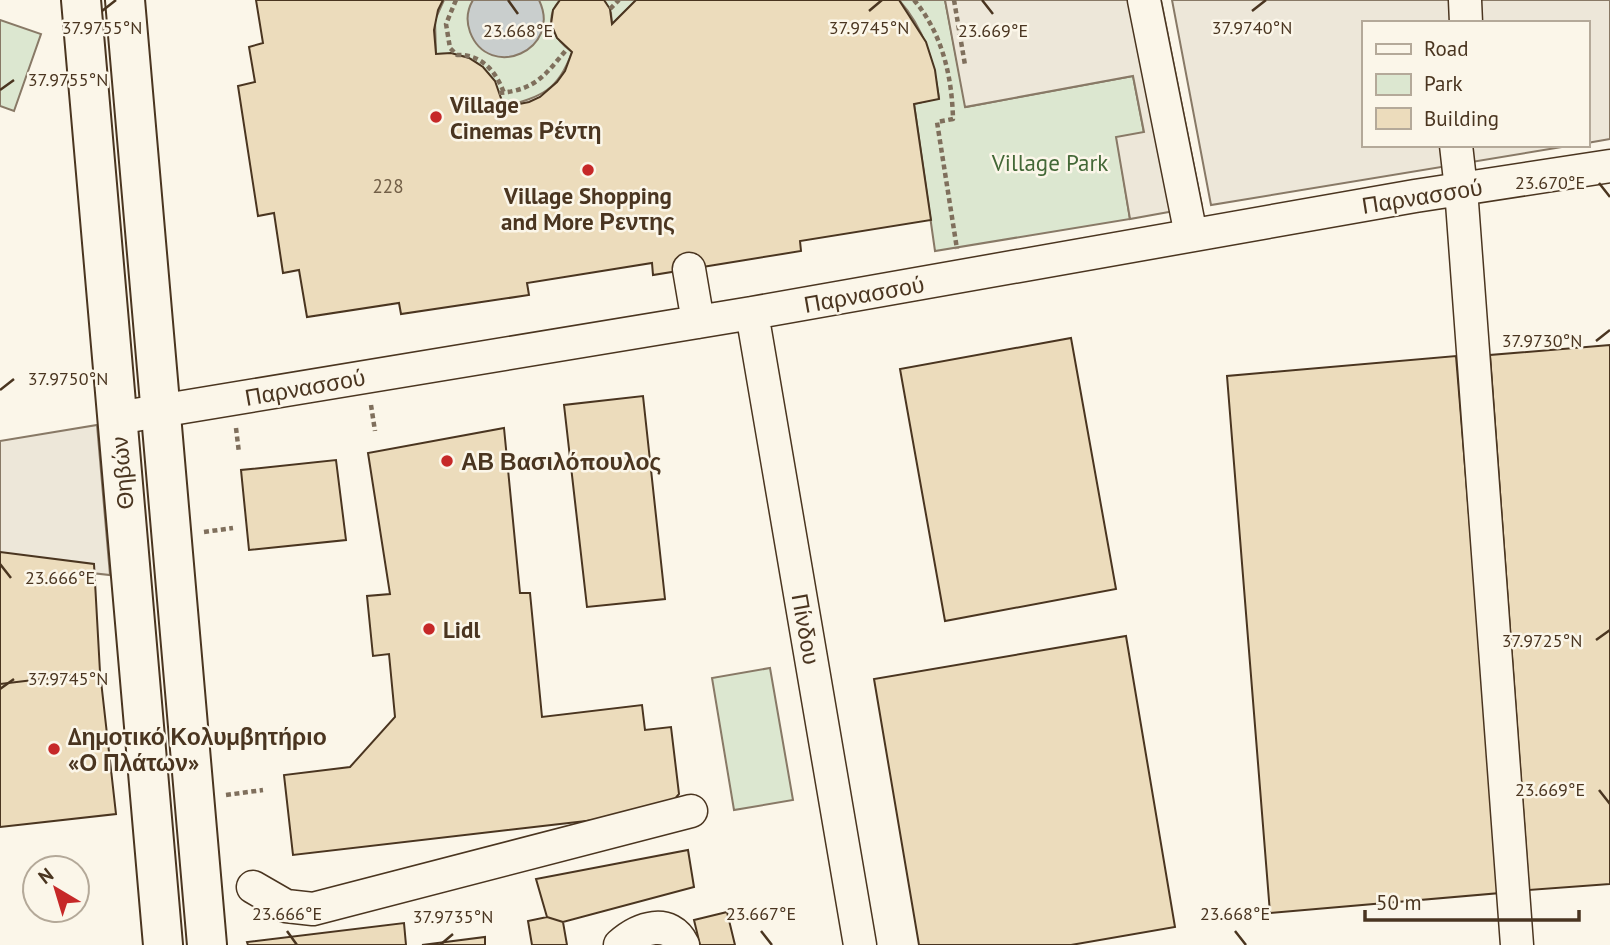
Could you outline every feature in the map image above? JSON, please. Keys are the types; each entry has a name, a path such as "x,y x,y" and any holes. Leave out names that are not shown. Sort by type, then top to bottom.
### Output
{"main road":[{"name":"Θηβών","path":"81,0 163,945"},
{"name":"Θηβών","path":"125,0 207,945"}],"street":[{"path":"1144,0 1191,236"},
{"path":"1465,0 1466,21"},
{"path":"1456,147 1517,945"},
{"name":"Παρνασσού","path":"117,418 752,313 1461,189 1610,166"},
{"path":"689,269 698,322"},
{"name":"Πίνδου","path":"752,313 860,945"},
{"path":"253,887 286,906 313,909 691,811"},
{"path":"620,945 631,936 662,926 673,930 683,945"}],"path":[{"path":"456,0 446,24 450,48 457,55 471,54 486,64 499,79 502,93 516,92 533,84 547,73 567,49"},
{"path":"610,9 619,0"},
{"path":"914,0 933,27 942,50 952,97 953,119 937,122 962,276"},
{"path":"954,0 965,65"}],"green space":[{"path":"444,0 560,0 551,22 560,42 572,52 561,76 539,95 504,107 494,83 481,66 462,56 436,54 435,20"},
{"path":"604,0 636,0 612,24 611,13"},
{"name":"Village Park","path":"899,0 945,0 966,107 1133,76 1144,133 1117,138 1130,219 935,251 914,104 939,98 926,46 915,22"},
{"path":"0,20 41,34 14,111 0,106"},
{"path":"770,668 793,800 734,810 712,678"}],"shaded area":[{"path":"473,0 539,0 544,18 541,33 533,45 521,54 507,57 492,55 479,47 470,32 468,16"},
{"path":"945,0 1161,0 1202,206 1130,219 1116,137 1144,132 1133,76 965,107"},
{"path":"1172,0 1610,0 1610,139 1589,143 1589,21 1362,21 1362,147 1562,147 1211,205"},
{"path":"97,425 110,575 0,563 0,441"}],"building":[{"name":"Village Shopping and More Ρεντης","path":"256,0 443,0 434,30 436,54 451,53 469,58 483,67 495,81 504,107 540,97 565,71 572,52 557,38 551,24 553,10 560,0 604,0 610,9 612,24 636,0 899,0 926,42 935,70 939,99 914,104 931,220 800,241 801,251 653,275 652,263 527,283 529,295 401,314 399,303 307,317 299,270 283,273 274,213 258,216 238,86 255,82 249,47 263,43"},
{"path":"1071,338 1116,589 945,621 900,369"},
{"path":"1610,345 1610,884 1529,890 1490,355"},
{"path":"1456,356 1500,893 1270,913 1227,376"},
{"path":"643,396 665,599 587,607 564,405"},
{"path":"504,428 520,593 530,593 542,717 642,705 645,730 671,727 679,794 664,812 293,855 284,775 350,767 395,717 389,654 373,656 367,596 390,594 368,453"},
{"path":"336,460 346,540 249,550 241,470"},
{"path":"0,552 94,564 100,672 0,684"},
{"path":"1126,636 1175,927 1071,945 919,945 874,679"},
{"name":"Δημοτικό Κολυμβητήριο «Ο Πλάτων»","path":"100,672 116,814 0,827 0,684"},
{"path":"688,850 694,887 563,922 547,917 536,879"},
{"path":"727,912 735,945 700,945 694,920"},
{"path":"547,917 563,922 567,945 532,945 528,921"},
{"path":"404,923 406,945 248,945 247,942"},
{"path":"485,937 485,945 422,945"}],"place":[{"name":"Village Cinemas Ρέντη","path":"436,117"},
{"name":"Village Shopping and More Ρεντης","path":"588,170"},
{"name":"ΑΒ Βασιλόπουλος","path":"447,461"},
{"name":"Lidl","path":"429,629"},
{"name":"Δημοτικό Κολυμβητήριο «Ο Πλάτων»","path":"54,749"}]}
